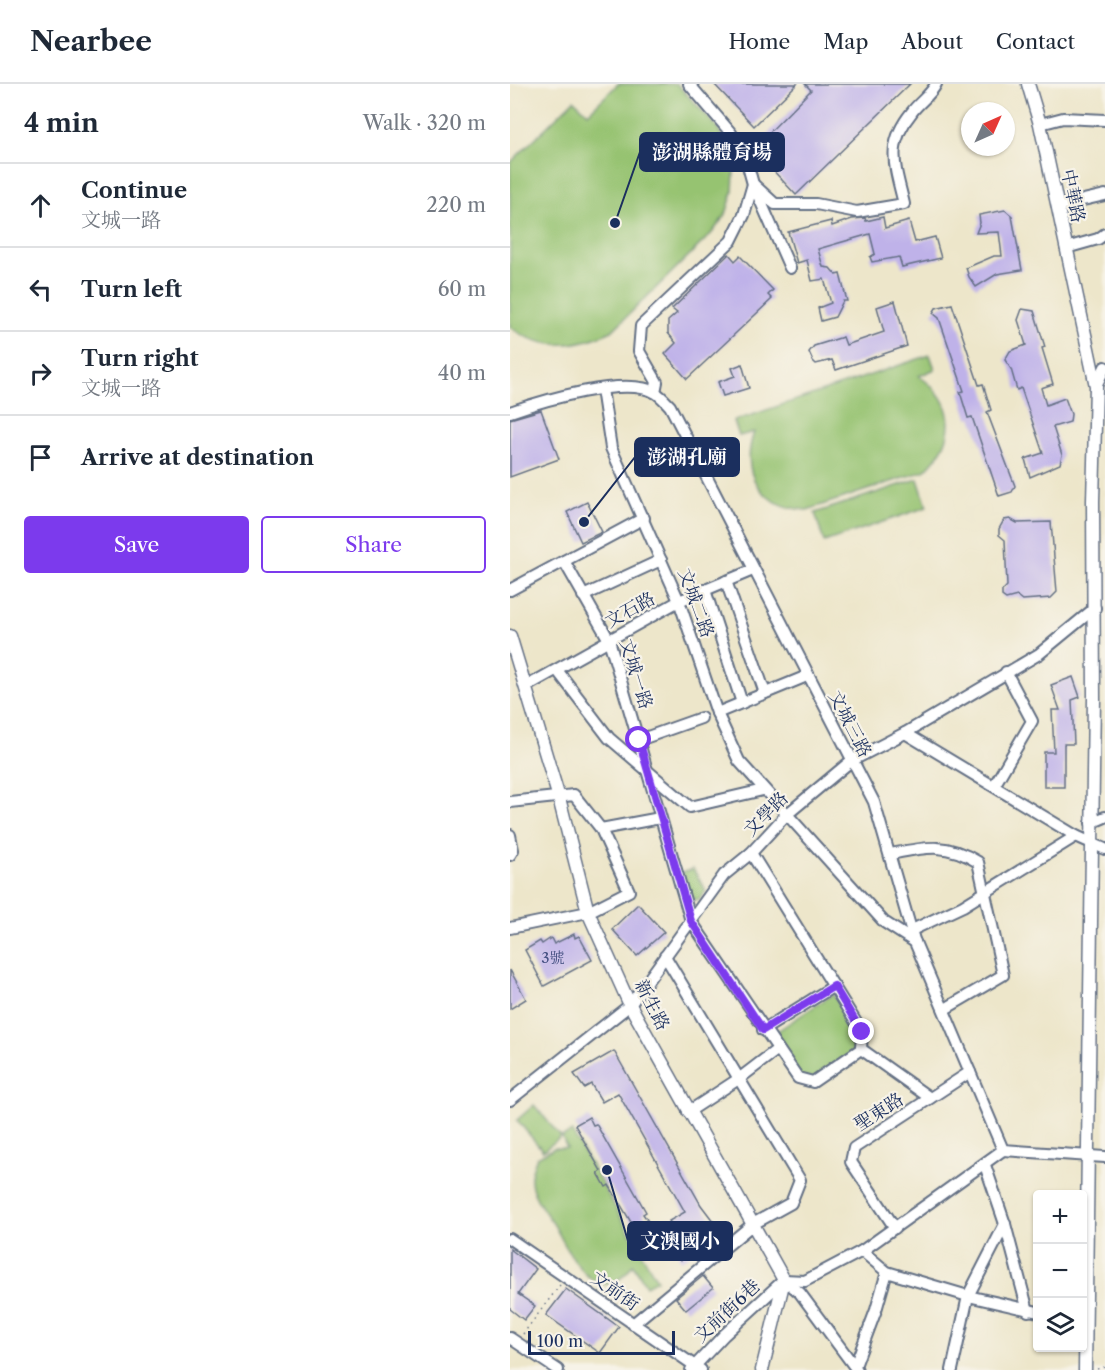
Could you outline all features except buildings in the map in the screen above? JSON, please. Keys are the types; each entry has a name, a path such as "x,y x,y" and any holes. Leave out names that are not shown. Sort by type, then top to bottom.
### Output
{"main road":[{"name":"中華路","path":"1028,84 1040,124 1096,386"},
{"path":"1096,386 1105,402"},
{"path":"1084,1298 1092,842 1095,608 1093,487 1096,386"},
{"path":"1093,487 1105,471"},
{"name":"新生路","path":"510,636 559,798 588,912 630,1005 784,1280"},
{"path":"762,1370 784,1280"},
{"path":"1085,1352 1085,1370"}],"street":[{"path":"689,84 731,133 746,159 753,184 790,268"},
{"path":"753,184 775,204 816,204 857,212 904,204 897,175 894,140 901,126 936,84"},
{"path":"1040,124 1063,118 1105,120"},
{"path":"510,412 562,394 623,387 655,392 657,382 639,351 641,326 730,241 744,215 753,184"},
{"path":"1056,206 1105,195"},
{"path":"1066,248 1098,239 1105,234"},
{"path":"1096,386 1105,367"},
{"name":"文城二路","path":"602,389 611,448 679,601 717,714 739,761 785,816 884,922 915,942"},
{"name":"文城三路","path":"655,392 670,406 807,676 874,802 915,942 1003,1150"},
{"path":"510,590 644,518"},
{"path":"583,596 662,560"},
{"name":"文城一路","path":"564,561 609,640 691,921 763,1030 798,1078 813,1082 861,1049"},
{"name":"文石路","path":"527,686 679,601 753,570"},
{"path":"726,581 765,693"},
{"path":"705,590 742,703"},
{"name":"文學路","path":"510,1100 630,1005 724,875 752,853 785,816 851,761 905,733 1039,654 1095,608"},
{"path":"557,670 609,738 690,807 763,790"},
{"path":"994,786 1032,721 1006,672"},
{"path":"717,714 807,676"},
{"path":"639,740 701,718"},
{"path":"905,733 1076,836 1105,849"},
{"path":"510,802 574,795 601,829 629,891 588,912 510,926"},
{"path":"601,829 660,818"},
{"path":"1091,823 1105,818"},
{"path":"510,835 511,852"},
{"path":"912,930 985,894 1076,836"},
{"path":"891,854 931,846 960,851 978,862 1003,975 945,1009"},
{"path":"752,853 862,1032 861,1049 930,1098"},
{"path":"633,1324 753,1224 791,1203 800,1180 665,956"},
{"path":"763,1030 834,986"},
{"path":"688,1112 740,1078 777,1049"},
{"name":"聖東路","path":"895,1228 851,1162 854,1148 970,1072"},
{"path":"784,1280 805,1281 862,1251 1003,1150 1105,1156"},
{"path":"985,1165 1033,1312"},
{"path":"952,1370 968,1296 1005,1224"},
{"name":"文前街","path":"510,1239 695,1369"},
{"path":"862,1251 887,1272 1033,1312"},
{"path":"856,1368 887,1272"},
{"path":"784,1280 800,1293 856,1368"},
{"name":"文前街6巷","path":"695,1369 784,1280"},
{"path":"513,1340 558,1370"}],"path":[{"path":"513,1340 566,1277"}],"green space":[{"path":"618,84 677,84 716,126 729,148 734,171 733,192 726,214 712,233 612,331 586,341 573,343 560,344 535,340 510,327 510,163 574,100 588,113"},
{"path":"930,355 935,369 919,376 941,398 947,410 949,422 948,434 943,447 924,471 807,510 791,508 766,496 752,475 750,448 754,432 739,436 734,421"},
{"path":"918,479 927,507 824,542 815,513"},
{"path":"693,869 706,891 699,900 691,899 681,873"},
{"path":"833,994 860,1038 857,1049 813,1080 800,1077 773,1034"},
{"path":"534,1105 561,1137 543,1151 517,1120"},
{"path":"572,1132 657,1280 646,1286 633,1264 620,1278 608,1284 597,1282 586,1275 568,1251 536,1198 531,1177 537,1157 554,1148 567,1148 562,1137"}],"place":[{"name":"澎湖縣體育場","path":"615,223"},
{"name":"澎湖孔廟","path":"584,522"},
{"name":"文澳國小","path":"607,1170"}],"route":[{"path":"639,740 691,921 763,1030 834,986 862,1032"}]}
